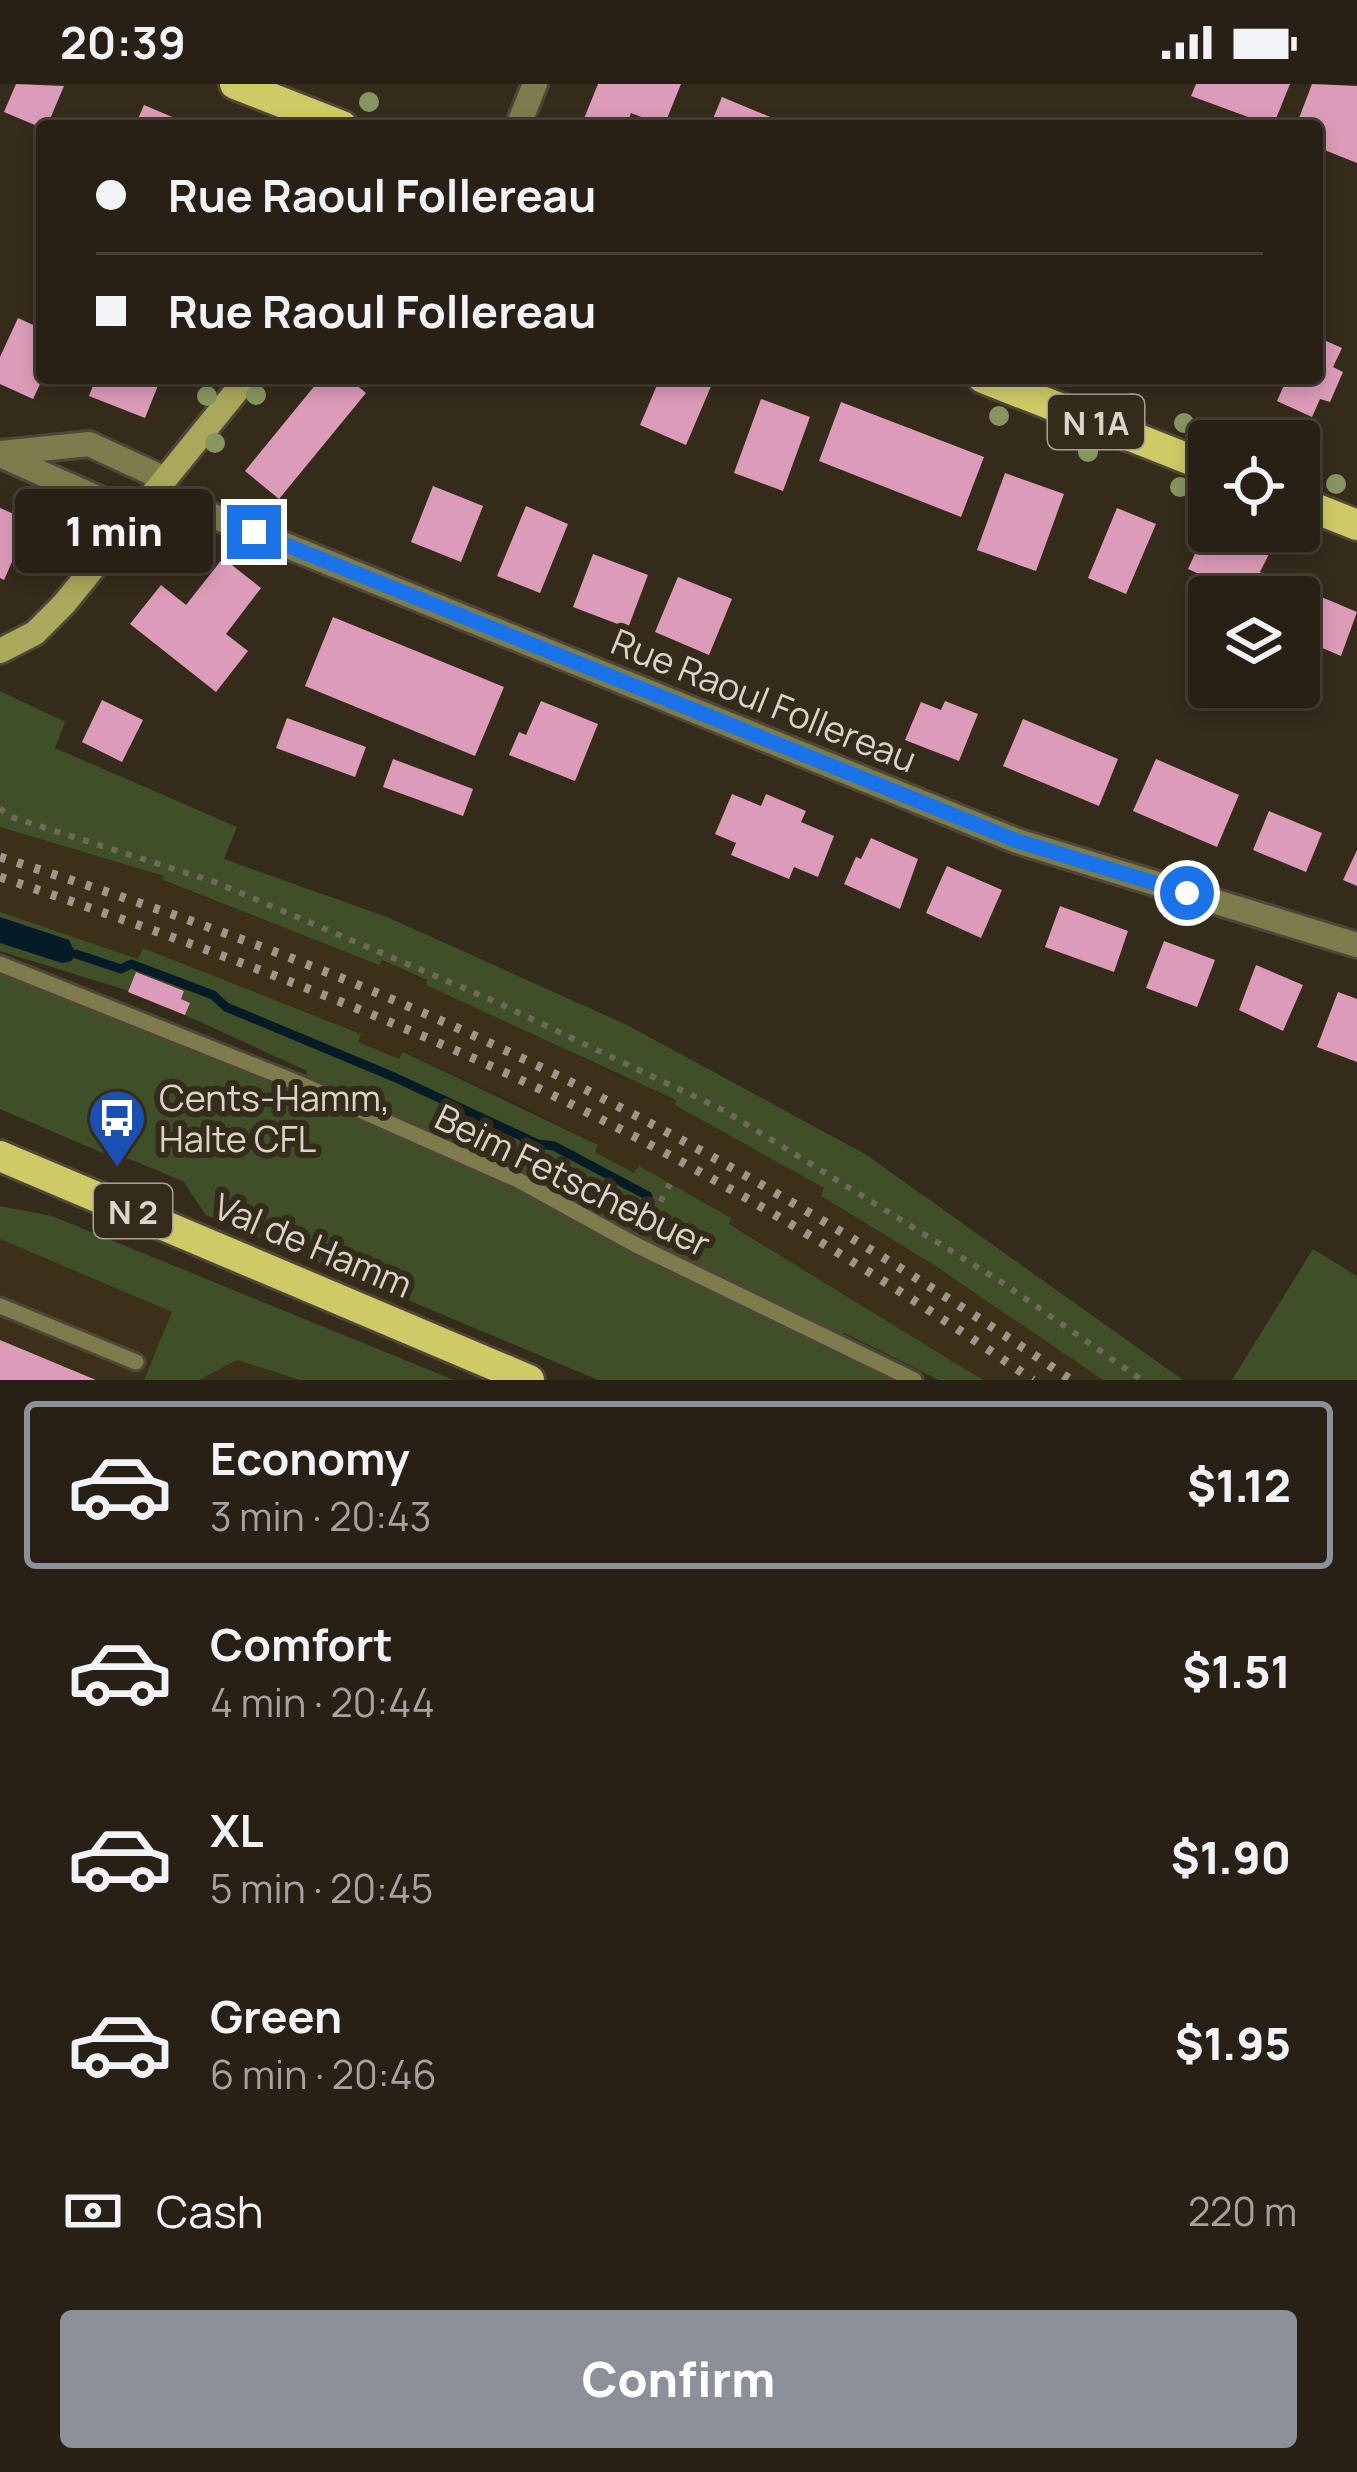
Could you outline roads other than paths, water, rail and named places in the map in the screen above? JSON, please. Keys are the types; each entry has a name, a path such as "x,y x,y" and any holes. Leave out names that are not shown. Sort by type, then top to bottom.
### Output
{"main road":[{"path":"235,84 326,120"},
{"path":"0,651 34,633 64,604 242,384"},
{"name":"N 1A","path":"998,384 1188,459"},
{"path":"1320,510 1357,525"},
{"name":"Val de Hamm","path":"0,1156 529,1380"}],"street":[{"path":"520,120 535,84"},
{"name":"Rue Raoul Follereau","path":"0,454 89,444 160,485 1017,841 1357,945"},
{"name":"Rue Raoul Follereau","path":"0,454 136,515"}],"lane":[{"name":"Beim Fetschebuer","path":"0,964 302,1085 518,1180 636,1245 914,1380"},
{"path":"0,1306 136,1362"}],"water":[{"path":"0,917 69,940 76,954 62,963 0,943"}],"waterway":[{"path":"76,954 121,969 131,964 213,995 226,1007 538,1144 554,1146 648,1196"}],"railway":[{"path":"0,857 279,953 553,1073 817,1217 1071,1380"},
{"path":"0,877 320,994 576,1107 777,1216 1033,1380"}],"place":[{"name":"Cents-Hamm, Halte CFL","path":"117,1169"}]}
